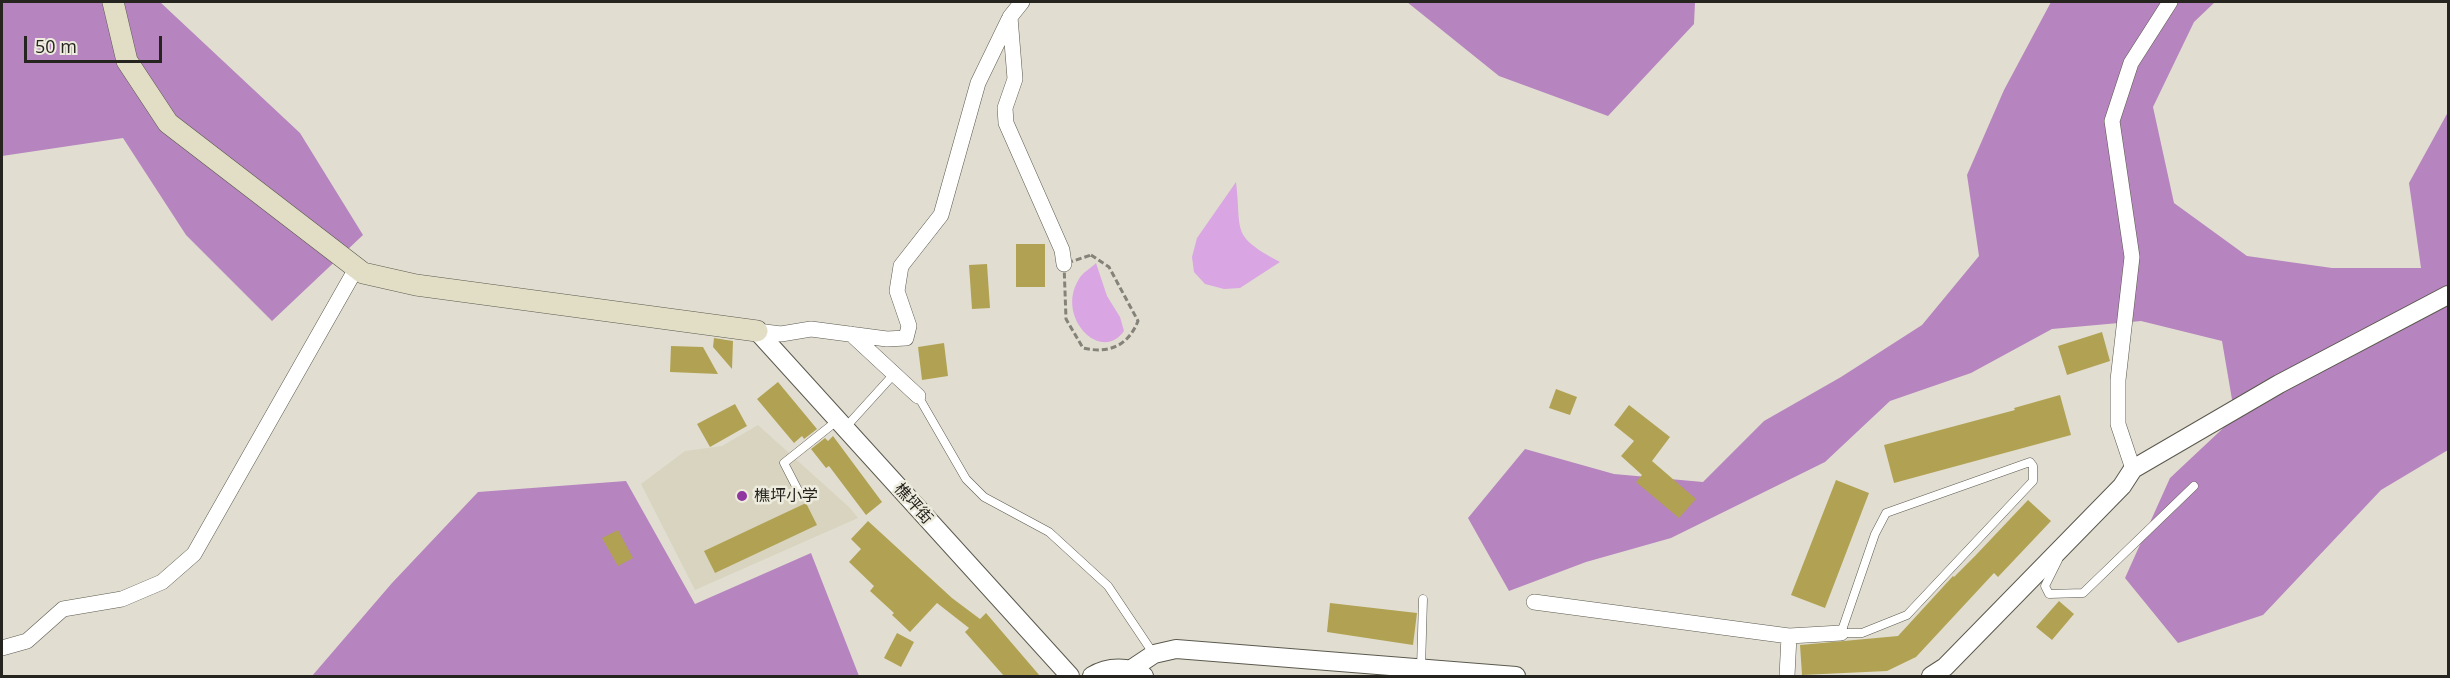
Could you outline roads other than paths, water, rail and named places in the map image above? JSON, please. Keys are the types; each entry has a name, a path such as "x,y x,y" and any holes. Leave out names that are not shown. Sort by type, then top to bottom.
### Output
{"main road":[{"path":"113,2 127,61 168,123 363,273 416,285 756,331"}],"street":[{"path":"756,331 781,334 811,329 887,339 906,338 909,326 897,291 901,266 941,215 978,83 1010,17 1022,2"},
{"path":"2133,469 2118,424 2118,380 2132,257 2112,121 2131,63 2170,2"},
{"path":"1010,17 1015,80 1005,108 1006,123 1062,250 1064,264"},
{"path":"2,648 27,641 63,609 122,599 162,582 194,554 357,267"},
{"path":"1931,676 1945,667 2122,486 2133,469 2279,384 2448,295"},
{"name":"樵坪街","path":"756,331 1070,676"},
{"path":"851,334 918,396"},
{"path":"1534,602 1789,636 1840,633"},
{"path":"1787,676 1789,636"},
{"path":"1092,676 1107,669 1137,673 1154,654 1176,649 1415,671 1516,676"}],"lane":[{"path":"801,496 784,463 841,424 894,374"},
{"path":"918,396 966,479 984,497 1049,532 1108,586 1154,654"},
{"path":"2030,462 2033,466 2033,481 1906,615 1862,633 1840,633 1875,534 1886,513 2030,462"},
{"path":"2066,543 2045,585 2049,594 2083,593 2194,486"},
{"path":"1415,671 1423,599"}],"place":[{"name":"樵坪小学","path":"742,496"}]}
